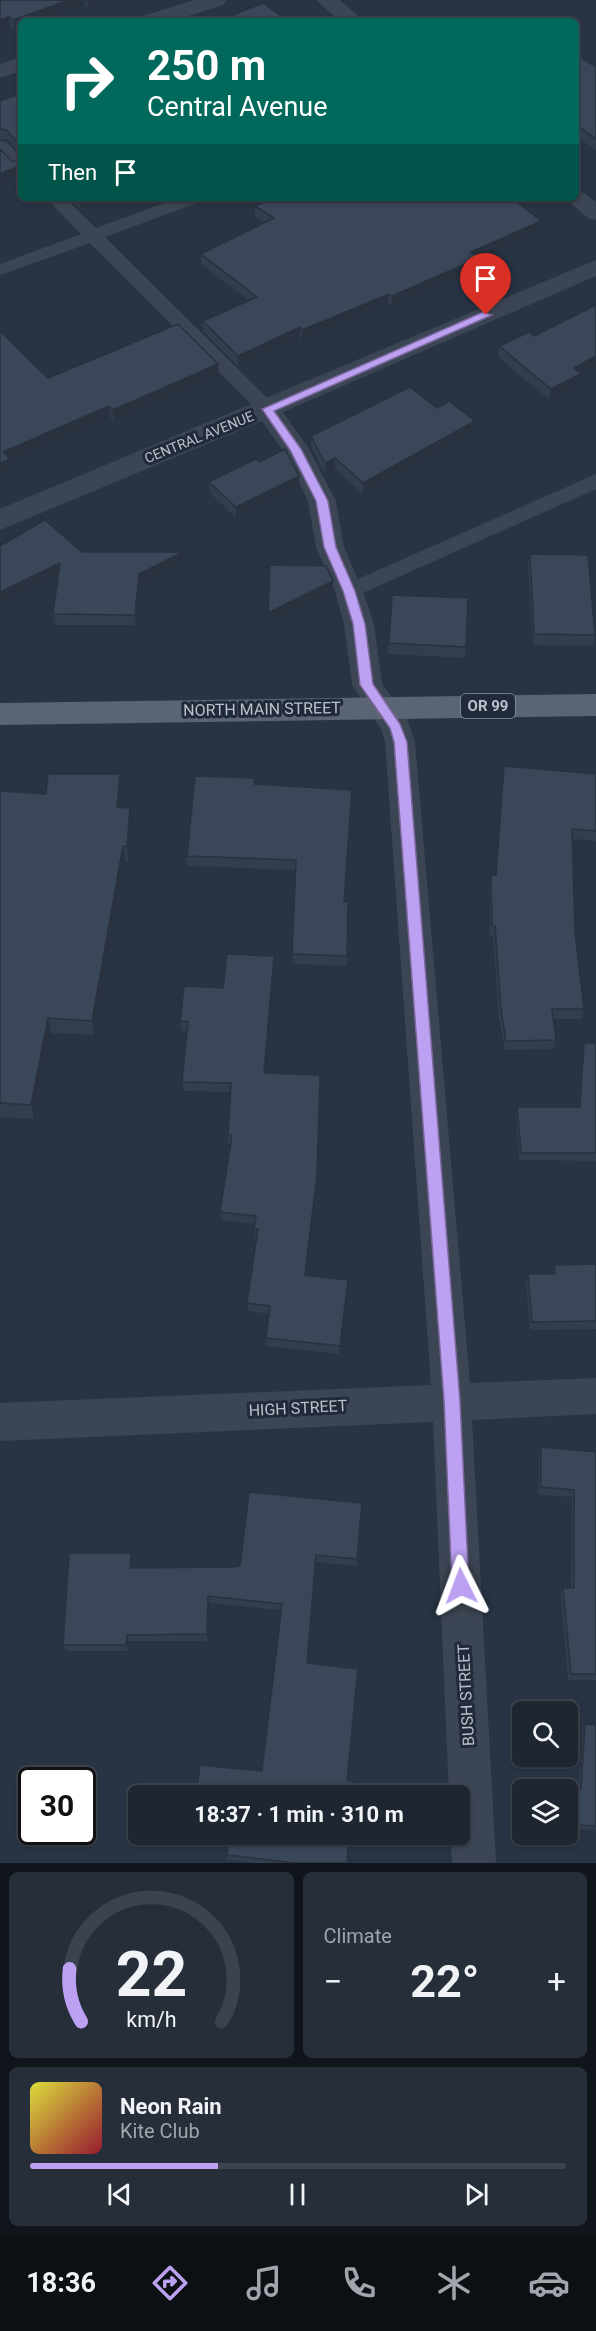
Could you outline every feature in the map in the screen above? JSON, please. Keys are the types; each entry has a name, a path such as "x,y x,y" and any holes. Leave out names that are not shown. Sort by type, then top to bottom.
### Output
{"main road":[{"name":"NORTH MAIN STREET","path":"0,714 596,705"}],"street":[{"path":"160,18 215,0"},
{"path":"327,0 349,18"},
{"path":"0,71 18,65"},
{"path":"579,200 596,213"},
{"name":"CENTRAL AVENUE","path":"0,519 267,409 596,267"},
{"name":"BUSH STREET","path":"267,409 296,449 322,501 330,547 349,591 359,624 367,685 396,727 400,742 452,1401 474,1863"},
{"name":"HIGH STREET","path":"0,1422 596,1396"}],"lane":[{"path":"0,146 18,163"},
{"path":"58,201 267,409"},
{"path":"0,270 186,201"},
{"path":"349,591 596,481"}],"building":[{"path":"0,0 69,0 13,20 9,17 0,20"},
{"path":"263,3 284,18 226,18"},
{"path":"579,56 596,67 596,139 579,126"},
{"path":"18,95 18,143 6,130 0,129 0,101"},
{"path":"0,149 12,161 18,162 18,166 0,174"},
{"path":"266,201 516,201 541,221 471,252 479,258 392,296 389,294 302,330 300,327 238,356 203,321 257,297 201,254 274,218 255,206"},
{"path":"596,305 596,356 574,368 581,374 551,389 499,346 529,332 534,336"},
{"path":"178,324 218,364 113,410 109,406 3,452 10,459 0,463 0,331 48,378"},
{"path":"410,387 437,408 449,401 475,421 363,483 335,458 325,463 311,436"},
{"path":"285,449 299,476 236,507 209,482 256,459 259,462"},
{"path":"45,520 82,552 183,552 139,574 135,615 53,614 60,563 0,592 0,546"},
{"path":"530,554 588,555 595,635 534,634"},
{"path":"270,565 326,566 333,581 268,613"},
{"path":"392,595 468,598 466,647 389,643"},
{"path":"504,766 596,774 596,831 572,829 575,931 584,1009 552,1009 556,1040 506,1041 501,1009 495,926 492,926 491,875 496,875"},
{"path":"48,774 120,774 117,807 130,808 127,846 123,846 92,1021 48,1018 31,1105 0,1103 0,791 46,794"},
{"path":"195,776 255,778 254,784 352,790 344,902 348,902 347,956 292,954 296,860 187,856"},
{"path":"227,954 274,956 264,1073 320,1075 317,1174 305,1275 348,1280 340,1346 266,1338 270,1306 247,1303 258,1229 254,1229 256,1216 220,1212 232,1135 228,1135 231,1083 182,1082 188,1022 180,1021 184,986 223,988"},
{"path":"584,1043 596,1043 596,1153 521,1153 517,1107 580,1107"},
{"path":"596,1264 596,1321 532,1322 528,1274 555,1274 554,1265"},
{"path":"541,1447 596,1452 596,1674 571,1674 563,1588 574,1588 574,1490 541,1487"},
{"path":"249,1492 362,1503 357,1559 316,1555 307,1663 358,1669 347,1781 353,1781 353,1785 197,1785 200,1765 262,1771 282,1604 208,1596 207,1634 127,1635 126,1645 63,1645 69,1553 131,1553 130,1568 240,1566"},
{"path":"585,1724 596,1725 596,1826 578,1825 578,1789 581,1789"},
{"path":"228,1845 348,1845 347,1863 296,1863 227,1855"}],"route":[{"path":"461,1586 452,1401 400,742 396,727 367,685 359,624 349,591 330,547 322,501 296,449 267,409 486,315"}]}
